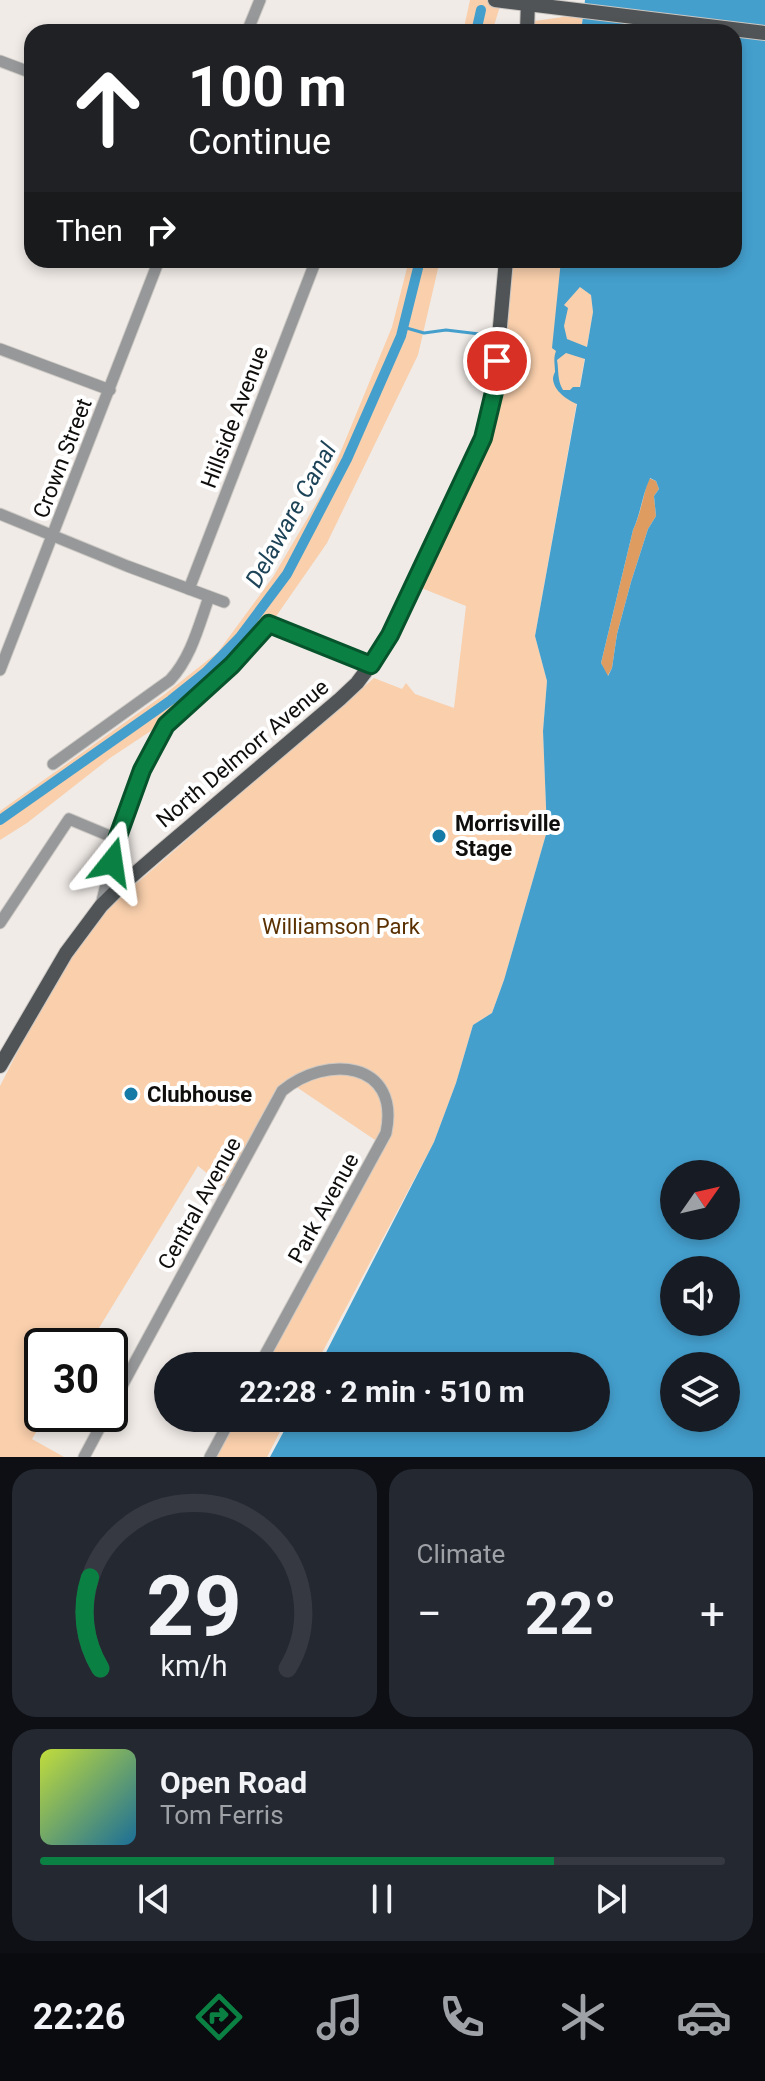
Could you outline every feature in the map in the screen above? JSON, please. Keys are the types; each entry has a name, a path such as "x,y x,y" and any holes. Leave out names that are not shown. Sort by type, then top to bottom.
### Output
{"main road":[{"path":"500,1 691,24"},
{"path":"527,24 528,2"},
{"path":"742,30 765,33"},
{"name":"North Delmorr Avenue","path":"0,1066 66,953 101,906 133,874 340,699 371,665 390,635 483,438 494,392 505,268"}],"street":[{"path":"250,24 260,0"},
{"path":"0,61 24,70"},
{"name":"Crown Street","path":"0,670 156,268"},
{"name":"Hillside Avenue","path":"189,589 313,268"},
{"path":"0,349 110,390"},
{"path":"0,514 224,602"},
{"path":"53,764 170,680 191,648 209,597"},
{"path":"101,906 117,839 142,770 166,725 232,665 269,624 371,665"},
{"path":"0,923 69,819 117,839"},
{"name":"Central Avenue","path":"128,1375 282,1091 302,1077 325,1069 359,1071"},
{"name":"Park Avenue","path":"267,1352 386,1133 389,1122 386,1102 377,1084 359,1071"},
{"path":"84,1457 97,1432"},
{"path":"210,1457 223,1432"}],"green space":[{"path":"470,0 502,0 494,24 465,24"},
{"path":"583,14 582,24 528,22"},
{"path":"407,268 438,268 418,355 327,543 261,638 199,699 110,758 27,823 0,840 0,811 165,694 218,652 273,577 327,485 392,327"},
{"name":"Williamson Park","path":"505,268 587,268 593,312 535,636 547,681 543,731 547,831 504,980 492,1013 473,1025 434,1142 322,1352 269,1352 381,1144 292,1084 228,1190 198,1166 99,1328 24,1328 24,1432 36,1432 32,1439 64,1457 0,1457 0,1086 78,934 374,678 402,689 406,683 415,694 454,708 466,606 414,585 478,448 499,344"},
{"path":"225,1432 280,1432 267,1457 212,1457"}],"shaded area":[{"path":"649,478 656,481 659,489 654,496 656,516 648,529 631,582 617,634 612,668 607,677 601,663 633,530"}],"water":[{"path":"585,0 765,0 765,1457 270,1457 283,1432 610,1432 610,1352 326,1352 434,1142 473,1025 492,1013 547,831 543,731 547,681 535,636 577,404 556,387 553,379 556,351 552,348 560,268 742,268 742,24 582,24","holes":["580,287 591,295 593,312 587,347 567,339 564,326 568,308 564,305","566,353 585,359 580,387 570,390 563,390 559,379 557,360","650,478 656,481 659,489 654,496 656,516 648,529 631,582 608,676 601,663 633,530"]}],"waterway":[{"name":"Delaware Canal","path":"478,24 481,10"},
{"name":"Delaware Canal","path":"0,820 171,700 206,672 240,637 287,574 347,459 401,336 418,268"},
{"path":"403,327 424,333 446,330 488,335"}],"place":[{"name":"Morrisville Stage","path":"439,836"},
{"name":"Clubhouse","path":"131,1094"}],"route":[{"path":"112,862 142,770 166,725 232,665 269,624 371,665 390,635 483,438 494,392 497,361"}]}
